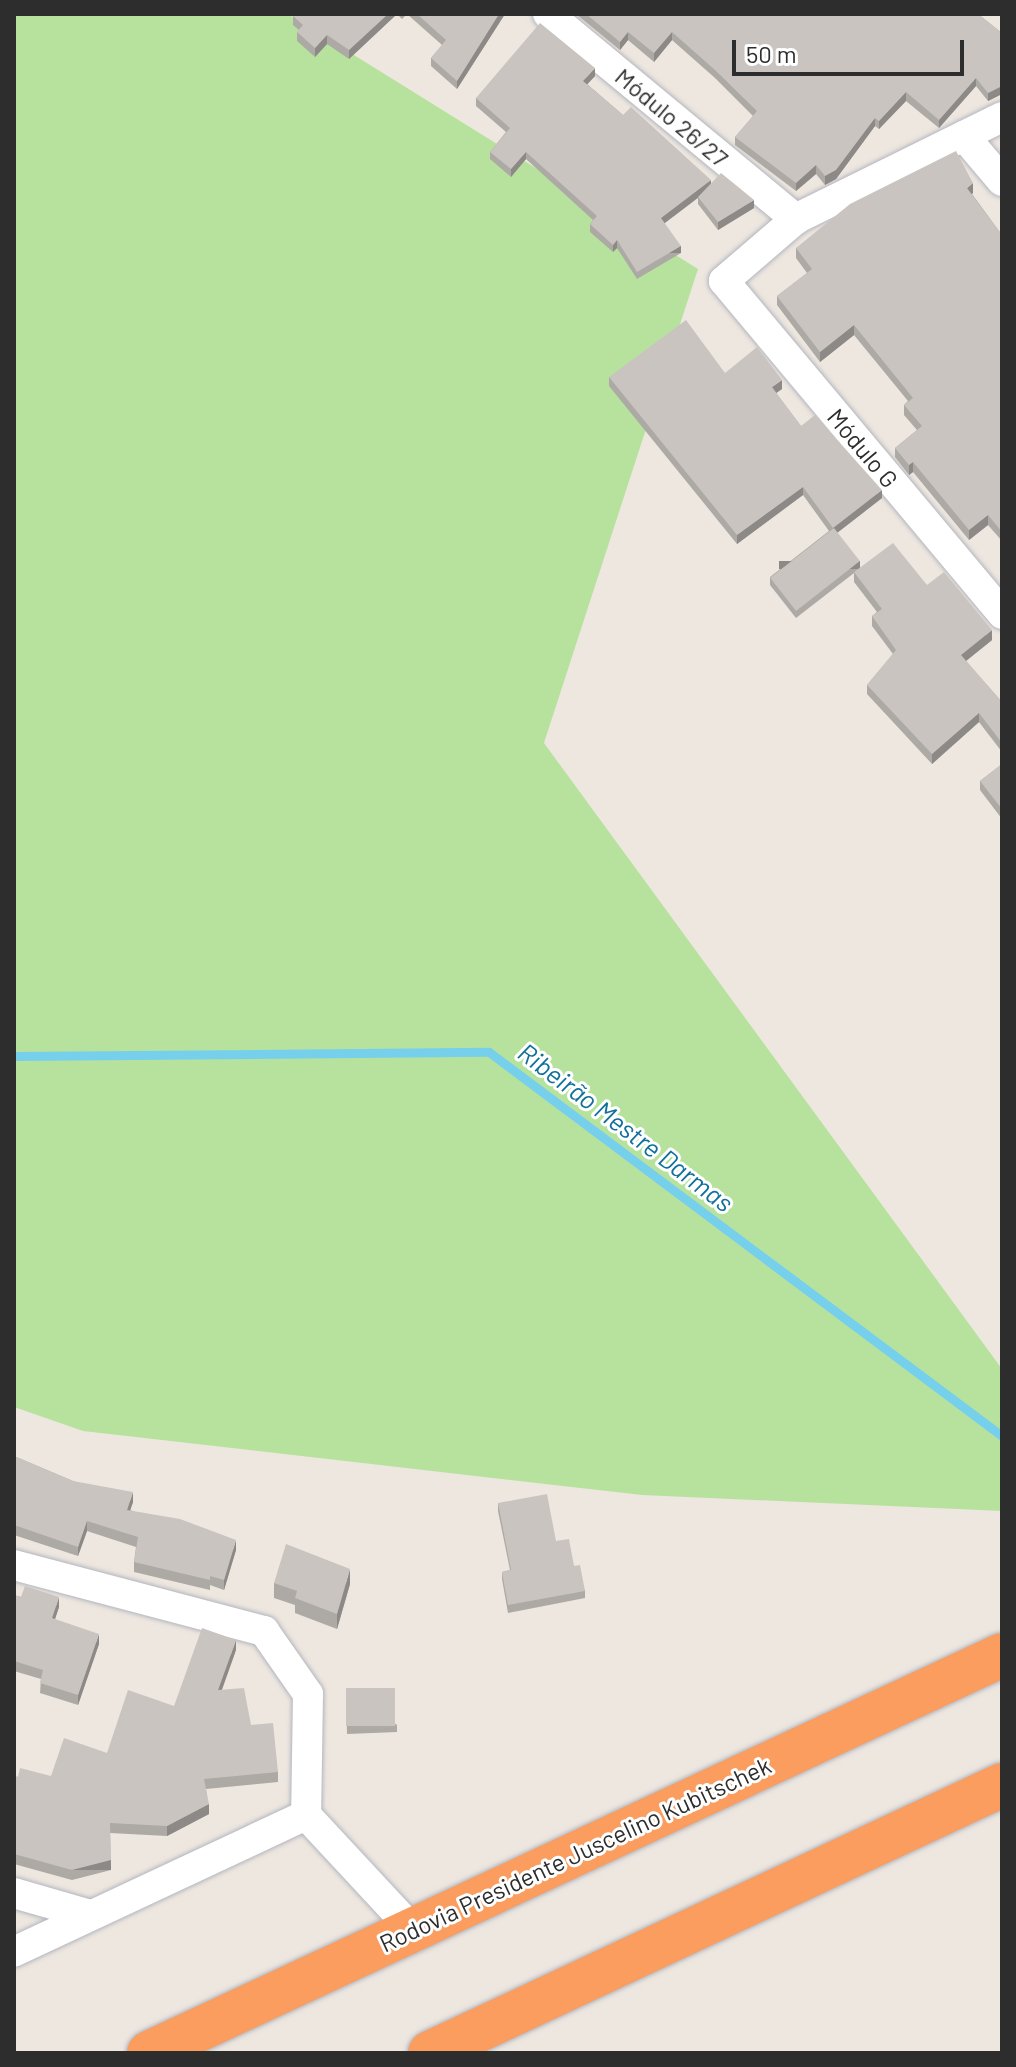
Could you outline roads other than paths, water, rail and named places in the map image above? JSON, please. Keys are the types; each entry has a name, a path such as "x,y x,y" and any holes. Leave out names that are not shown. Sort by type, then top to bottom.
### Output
{"highway":[{"name":"Rodovia Presidente Juscelino Kubitschek","path":"149,2053 1002,1655"},
{"path":"430,2053 1002,1785"}],"street":[{"name":"Módulo 26/27","path":"548,14 796,219"},
{"path":"796,219 1002,117"},
{"path":"964,136 1002,181"},
{"name":"Módulo G","path":"796,219 724,281 1002,614"},
{"path":"14,1565 264,1631 308,1694 306,1815 413,1930"},
{"path":"14,1952 306,1815"},
{"path":"14,1893 90,1915"}],"waterway":[{"name":"Ribeirão Mestre Darmas","path":"14,1056 489,1052 1002,1436"}]}
